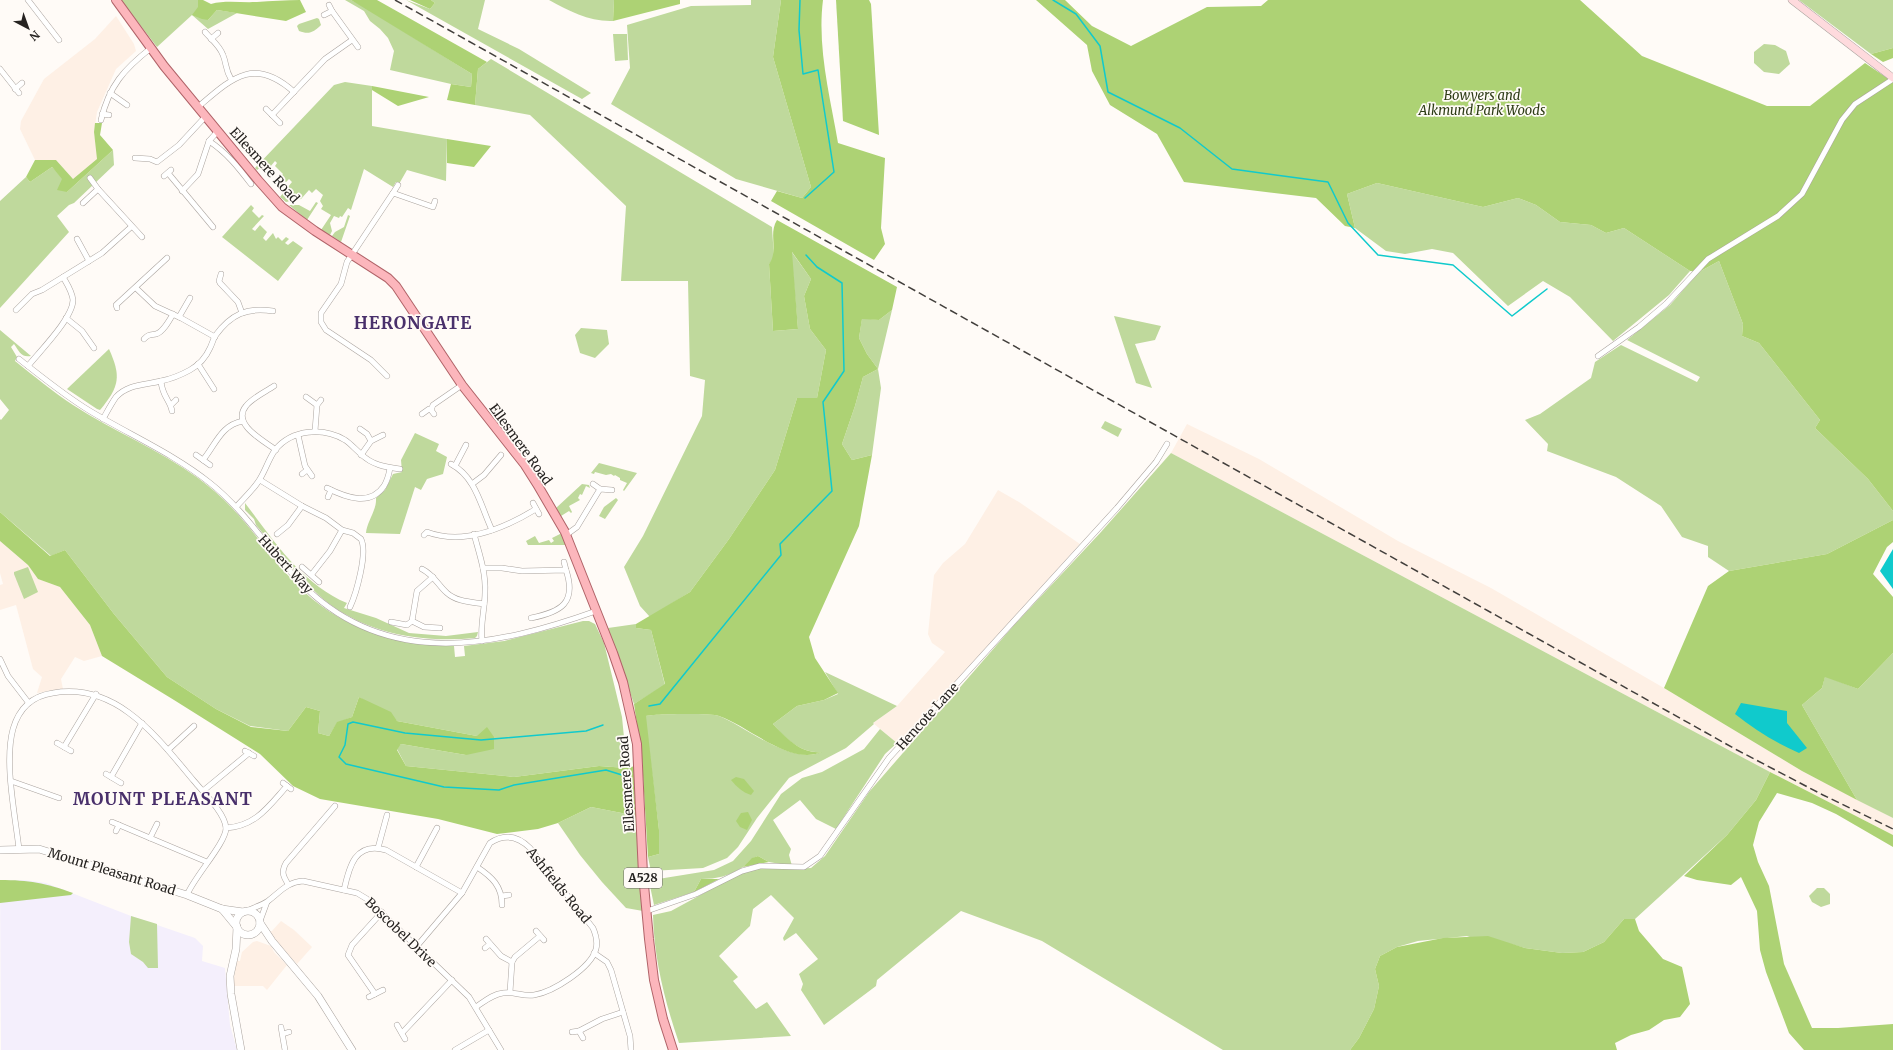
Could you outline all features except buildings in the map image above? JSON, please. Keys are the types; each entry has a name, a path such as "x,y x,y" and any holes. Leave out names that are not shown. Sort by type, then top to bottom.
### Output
{"main road":[{"name":"Ellesmere Road","path":"116,0 151,48 198,107 282,207 315,231 353,254 388,278 406,297 462,385 525,465 566,535 623,682 637,744 643,874 654,980 663,1019 673,1050"},
{"path":"1792,0 1893,78"}],"street":[{"path":"28,0 59,40"},
{"path":"329,5 332,12 358,47"},
{"path":"324,14 332,12"},
{"path":"205,32 223,55 225,68 232,79"},
{"path":"211,39 218,32"},
{"path":"272,115 325,60 352,40"},
{"path":"101,120 110,93 118,77 126,68 151,48"},
{"path":"1,70 15,89 20,93"},
{"path":"198,107 232,79 252,73 262,74 282,82 294,92"},
{"path":"1598,356 1639,327 1666,304 1708,260 1778,216 1802,194 1842,120 1855,104 1893,78"},
{"path":"15,89 22,83"},
{"path":"110,93 124,105"},
{"path":"266,109 280,122"},
{"path":"102,114 109,115"},
{"path":"135,158 157,162 164,159 206,116"},
{"path":"182,190 195,178 200,170 209,141 218,131"},
{"name":"Ellesmere Road","path":"209,141 224,151 231,158 251,184"},
{"path":"168,173 213,227"},
{"path":"90,178 131,227 142,237"},
{"path":"387,376 371,360 326,330 320,318 321,313 340,284 347,262 398,185"},
{"path":"83,203 98,189"},
{"path":"393,193 432,210 435,201"},
{"path":"16,306 32,294 42,290 89,261 106,249 131,227"},
{"path":"77,239 89,261"},
{"path":"117,308 116,305 167,258"},
{"path":"221,274 217,281 238,302 242,313"},
{"path":"28,366 66,318 73,301 72,294 63,277"},
{"path":"136,288 149,302 180,317 215,337"},
{"path":"180,317 190,298"},
{"path":"104,419 117,396 127,389 139,385 161,382 183,373 198,364 210,349 215,337 229,321 242,313 258,308 270,312"},
{"path":"144,338 148,332 156,334 161,331 172,314"},
{"path":"66,318 82,331 84,340 94,348"},
{"name":"Hubert Way","path":"19,358 69,397 104,419 191,468 236,507 321,602 351,620 376,631 410,640 442,644 482,641 536,631 596,611"},
{"path":"198,364 207,376 211,388"},
{"path":"161,382 163,394 171,405 172,411"},
{"path":"422,414 429,409 433,412 437,402 462,385"},
{"path":"274,386 245,407 243,421 246,427 276,450"},
{"path":"306,397 317,405"},
{"path":"171,405 176,400"},
{"path":"315,431 317,405 321,400"},
{"path":"203,460 225,428 233,423 243,421"},
{"path":"360,429 367,434 371,441"},
{"path":"236,507 260,480 276,450 286,440 298,435 315,431 331,434 341,438 352,445 361,455 374,463 390,468 400,469"},
{"path":"298,435 308,470 312,476"},
{"path":"361,455 371,441 383,435"},
{"path":"466,444 453,465 467,476 472,484 492,530"},
{"name":"Hencote Lane","path":"647,911 696,894 742,870 760,866 804,867 820,856 889,758 1117,508 1156,462 1166,444"},
{"path":"196,454 210,465"},
{"path":"472,484 502,458"},
{"path":"328,497 329,489 350,498 364,498 371,496 384,486 390,468"},
{"path":"302,474 308,470"},
{"path":"260,480 302,506 326,518 342,530 356,534 361,539 363,544 357,586 350,607"},
{"path":"593,484 600,489 612,490"},
{"path":"566,535 577,527 600,489"},
{"path":"424,535 427,532 447,537 492,530 538,512 533,503"},
{"path":"277,534 288,525 302,506"},
{"path":"312,574 330,551 342,530"},
{"path":"474,534 483,568 485,593 481,626 482,641"},
{"path":"532,618 561,608 566,603 570,588 564,562"},
{"path":"302,567 312,574 319,582"},
{"path":"483,568 502,568 522,571 566,570"},
{"path":"422,569 433,576 451,596 460,600 484,604"},
{"path":"391,622 407,625 412,621 417,591 433,576"},
{"path":"412,621 424,627 440,628"},
{"path":"0,659 8,676 28,702"},
{"path":"19,849 11,781 11,746 16,720 28,702 46,694 79,691 96,694 122,708 142,723 168,750 203,791 223,818 226,828 222,841 187,895"},
{"path":"64,748 96,694"},
{"path":"121,783 108,776 142,723"},
{"path":"168,750 195,727"},
{"path":"57,743 71,751"},
{"path":"203,791 249,753"},
{"path":"11,781 59,798"},
{"path":"226,828 240,827 254,820 287,786"},
{"path":"241,1050 231,994 230,976 236,949 238,918 244,912 268,901 288,884 283,875 283,869 286,863 329,809 335,806"},
{"path":"378,848 382,821 387,815"},
{"path":"112,822 207,862"},
{"path":"150,838 156,824"},
{"path":"116,831 119,825"},
{"path":"416,867 437,828"},
{"name":"Ashfields Road","path":"417,946 462,893 490,843 498,838 514,837 523,842 593,928 597,943 594,953"},
{"path":"344,890 351,864 355,857 363,851 378,848 386,850 462,893"},
{"name":"Mount Pleasant Road","path":"0,850 39,849 64,855 187,895 222,909 256,914 272,941 318,996 352,1050"},
{"path":"477,867 496,883 502,896 502,905"},
{"name":"Boscobel Drive","path":"288,884 303,881 362,895 382,912 469,997 502,1050"},
{"path":"502,896 509,895"},
{"path":"236,949 258,930 263,910 268,901"},
{"name":"Mount Pleasant Road","path":"222,909 244,934 262,937 272,941"},
{"path":"375,994 348,955 352,945 382,912"},
{"path":"510,992 512,962 521,951 542,938 536,931"},
{"path":"485,948 488,942 501,956 512,962"},
{"path":"476,1007 496,994 510,992 526,996 549,991 562,984 594,953 607,962 611,970 630,1036 630,1050"},
{"path":"402,1033 452,980"},
{"path":"370,997 383,990"},
{"path":"572,1032 579,1031 602,1019 623,1012"},
{"path":"397,1025 405,1039"},
{"path":"281,1027 285,1050"},
{"path":"455,1050 489,1030"},
{"path":"579,1031 583,1038"},
{"path":"283,1034 289,1032"}],"shaded area":[{"path":"116,16 134,44 136,51 116,69 97,112 94,132 98,159 73,179 56,160 35,160 20,129 21,121 44,79 95,39"},
{"path":"1187,424 1259,459 1398,541 1491,588 1664,688 1802,771 1893,818 1893,835 1770,772 1171,453"},
{"path":"998,490 1019,502 1080,544 974,662 897,743 873,723 897,706 945,652 932,643 928,634 934,575 943,563 965,544"},
{"path":"0,541 28,565 38,579 60,587 90,625 102,656 84,661 75,657 61,679 63,689 37,693 42,677 33,669 16,605 0,610 0,585 3,584 0,573"},
{"path":"0,880 25,880 46,883 131,916 195,938 203,946 202,961 225,968 230,1025 237,1050 1,1050"},
{"path":"281,921 294,930 312,947 297,964 267,933 272,931"},
{"path":"257,941 271,946 274,952 287,965 267,990 263,986 233,986 236,961 240,961 242,952 253,942"}],"green space":[{"path":"121,0 198,0 198,7 208,20 217,10 237,13 208,29 192,15 157,47"},
{"path":"198,0 203,0 211,4 228,2 300,0 306,12 286,21 217,10 208,20 192,15 198,7"},
{"path":"345,0 351,0 361,5 472,74 471,87 390,70 394,51 388,38 370,21 364,11"},
{"path":"351,0 377,0 487,62 478,69 475,105 447,100 451,84 471,87 472,74"},
{"path":"406,0 430,9 435,3 431,0 485,0 478,29 519,49 591,93 582,99"},
{"path":"410,0 431,0 435,3 430,9"},
{"path":"549,0 614,0 613,21 588,18 572,12"},
{"path":"614,0 680,0 680,4 613,21"},
{"path":"751,0 781,0 773,57 811,187 802,198 736,179 611,104 630,68 627,25 691,6 751,5"},
{"path":"781,0 823,0 823,54 838,143 885,158 881,228 885,244 874,260 771,201 777,191 802,198 811,187 773,57"},
{"path":"836,0 869,0 871,4 879,135 843,121"},
{"name":"Bowyers and Alkmund Park Woods","path":"1036,0 1065,0 1092,26 1131,46 1207,7 1261,6 1268,0 1580,0 1642,56 1767,106 1810,106 1865,63 1893,82 1893,511 1868,479 1815,428 1820,420 1759,343 1742,336 1743,324 1719,261 1699,272 1690,271 1624,228 1606,233 1591,225 1560,222 1536,205 1518,198 1483,207 1377,183 1347,194 1355,228 1345,226 1316,198 1184,182 1157,134 1110,105 1092,71 1087,45"},
{"path":"1799,0 1893,0 1893,48 1871,54"},
{"path":"317,18 319,19 321,25 316,29 309,33 299,31 297,26 299,24"},
{"path":"613,34 627,34 628,60 615,61"},
{"path":"1764,44 1775,45 1786,51 1790,64 1779,74 1764,72 1754,63 1754,52"},
{"path":"1893,48 1893,58 1883,62 1871,54"},
{"path":"491,59 772,227 774,258 769,264 773,331 798,329 791,251 811,279 804,296 810,329 826,350 817,398 797,398 775,470 729,539 690,592 650,617 640,606 624,567 643,536 702,416 705,380 690,376 688,281 621,281 626,206 530,115 475,105 478,69"},
{"path":"345,82 372,86 372,126 447,139 446,181 407,170 399,184 396,182 393,187 364,169 351,210 348,208 342,217 340,216 339,218 334,216 330,223 332,231 330,235 321,230 331,215 321,209 323,206 320,201 323,195 316,189 312,193 309,190 301,199 286,202 280,197 292,182 289,179 286,182 280,177 283,174 275,166 277,163 275,161 270,167 266,163 257,170 255,168 334,85"},
{"path":"372,86 429,97 398,106 372,90"},
{"path":"95,123 102,123 100,135 113,150 67,192 57,190 62,179 52,167 30,182 26,177 35,160 56,160 73,179 97,159 94,132"},
{"path":"447,139 491,146 474,167 447,163"},
{"path":"113,150 114,165 74,203 69,205 57,216 69,232 0,308 0,201 26,177 30,182 52,167 63,179 67,192"},
{"path":"1377,183 1483,207 1518,198 1536,205 1560,222 1591,225 1606,233 1624,228 1690,271 1669,295 1613,341 1570,297 1543,281 1508,306 1453,253 1432,249 1405,254 1386,251 1355,228 1347,194"},
{"path":"316,202 318,203 307,220 289,205 299,205 310,211"},
{"path":"251,205 254,208 252,211 259,218 262,215 264,216 252,229 255,231 260,225 267,232 263,238 266,241 273,233 276,239 278,237 282,241 286,237 289,239 285,243 288,245 293,241 303,248 278,281 222,237"},
{"path":"348,215 350,216 341,242 332,236 335,232 344,227"},
{"path":"777,220 897,287 892,310 879,320 862,319 859,338 867,354 878,369 863,377 842,444 852,460 872,455 859,526 809,637 815,658 838,693 824,700 797,706 773,724 789,740 801,748 807,751 822,752 809,755 796,754 769,743 731,721 719,716 706,714 683,714 646,716 659,830 659,854 648,857 642,759 634,704 665,684 651,630 636,628 636,624 690,592 729,539 775,470 797,398 817,398 826,350 810,329 804,296 811,279 792,252 798,329 773,331 769,264 773,254 773,231"},
{"path":"1719,261 1743,324 1742,336 1759,343 1820,420 1815,428 1868,479 1893,511 1893,520 1827,554 1729,571 1708,557 1708,546 1682,537 1661,506 1616,477 1547,451 1548,444 1525,420 1540,414 1591,378 1595,362 1621,345 1697,382 1700,377 1627,340 1670,305 1699,272"},
{"path":"892,310 878,369 867,354 859,338 862,318 879,320"},
{"path":"1114,316 1161,326 1155,340 1135,344 1152,388 1136,383"},
{"path":"581,328 607,330 609,344 595,358 580,353 575,335"},
{"path":"0,330 31,356 23,355 14,344 11,347 17,357 15,361 73,405 168,458 198,478 224,500 240,517 296,584 312,599 349,623 369,632 411,643 454,646 455,657 465,656 464,646 504,641 583,621 589,621 595,624 604,643 622,717 627,768 599,766 514,777 406,766 397,749 401,744 466,755 477,736 397,721 359,697 352,717 337,723 329,736 318,733 320,711 306,707 288,731 250,726 216,709 167,677 114,614 65,550 51,556 0,512 0,419 1,420 9,410 0,399"},
{"path":"109,349 117,374 116,381 112,394 100,410 67,389"},
{"path":"878,369 881,388 872,455 852,460 842,444 863,377"},
{"path":"1105,421 1122,429 1118,437 1101,428"},
{"path":"415,433 439,444 436,451 447,457 443,474 427,479 421,490 415,487 400,534 366,533 375,507 376,498 385,490 393,474 402,472 401,460"},
{"path":"1171,453 1770,772 1756,800 1727,835 1635,919 1624,919 1604,942 1583,952 1562,953 1525,948 1507,943 1489,944 1467,936 1418,941 1397,947 1380,956 1375,969 1379,986 1374,1009 1359,1038 1350,1050 1223,1050 1042,941 961,911 877,980 876,986 824,1025 801,990 803,984 799,974 818,959 796,933 784,941 783,938 794,918 771,895 753,909 750,926 719,956 738,977 733,981 756,1009 767,1002 791,1036 679,1043 661,980 653,915 671,911 741,873 758,868 811,868 825,856 869,792 1015,624 1101,532"},
{"path":"599,463 637,473 624,491 623,490 627,483 620,480 620,478 615,475 606,475 595,472 594,474 591,473"},
{"path":"582,484 589,485 590,488 586,486 582,495 580,494 578,498 580,500 569,506 572,512 571,513 569,511 561,516 556,508"},
{"path":"616,498 618,500 605,519 599,516 604,507"},
{"path":"245,503 290,560 316,585 347,603 344,608 376,618 409,633 446,636 478,632 477,636 475,638 455,639 414,637 375,628 356,620 322,598 304,581 256,525 254,519 245,510"},
{"path":"0,512 50,556 65,550 114,614 167,677 216,709 251,727 288,731 306,707 320,711 318,733 329,736 337,722 352,717 359,697 391,712 397,721 477,736 487,727 494,737 494,749 466,755 401,744 397,750 406,766 514,777 599,766 627,768 635,766 637,816 591,807 558,823 538,829 497,834 438,819 320,799 293,786 260,754 102,656 90,625 60,587 38,579 28,565 0,541"},
{"path":"1893,520 1893,542 1887,547 1873,574 1893,597 1893,653 1858,689 1825,677 1822,688 1802,705 1857,800 1802,771 1664,688 1708,586 1729,571 1827,554"},
{"path":"562,533 567,545 528,545 526,541 535,536 539,543 549,540 551,543 554,541 552,538"},
{"path":"28,567 38,592 24,599 14,572"},
{"path":"636,624 636,628 651,630 665,685 634,704 608,628"},
{"path":"1893,653 1893,818 1857,800 1802,705 1822,688 1825,676 1858,689"},
{"path":"825,672 897,706 873,723 874,724 846,748 789,778 757,818 738,847 727,858 703,868 651,871 648,857 659,854 659,830 645,716 706,714 719,716 769,743 796,754 809,755 821,752 813,752 800,748 788,740 773,724 797,706 824,700 838,694"},
{"path":"880,729 897,743 885,754 836,829 816,819 800,800 773,820 791,849 789,855 792,866 769,862 758,856 751,859 743,867 733,873 718,878 701,879 694,892 654,905 650,886 652,880 714,870 733,861 751,841 781,794 802,778 822,772 864,749"},
{"path":"1770,772 1893,835 1893,847 1836,814 1812,803 1777,793 1759,822 1753,845 1758,862 1769,886 1784,964 1812,1028 1838,1028 1893,1024 1893,1050 1804,1050 1789,1033 1766,972 1760,950 1757,911 1741,877 1731,885 1697,880 1684,876 1727,835 1756,800"},
{"path":"736,777 744,779 754,791 751,795 740,789 731,780"},
{"path":"591,807 637,816 643,911 626,908 580,855 558,823"},
{"path":"748,812 752,820 747,830 740,827 736,821 741,813"},
{"path":"758,856 769,862 743,867 752,858"},
{"path":"701,879 719,879 694,892"},
{"path":"0,880 37,883 73,893 71,895 0,903"},
{"path":"1817,888 1824,888 1830,894 1830,904 1821,907 1812,902 1809,896"},
{"path":"131,916 157,924 158,968 148,968 143,962 131,954 129,942"},
{"path":"1624,919 1635,919 1639,931 1663,959 1682,967 1690,1004 1680,1017 1664,1020 1649,1030 1631,1035 1615,1043 1617,1050 1350,1050 1359,1038 1374,1009 1379,986 1375,969 1380,956 1397,947 1443,938 1488,936 1525,948 1562,953 1583,952 1604,942"}],"water":[{"path":"1893,549 1893,589 1880,571"},
{"path":"1741,703 1787,711 1787,723 1807,748 1799,753 1766,736 1735,714"}],"waterway":[{"path":"800,0 799,30 803,74 818,70 834,172 805,198"},
{"path":"1053,0 1076,14 1100,46 1108,92 1180,128 1232,169 1328,182 1348,223 1378,255 1453,265 1512,316 1547,289"},
{"path":"649,706 660,704 781,555 780,544 832,491 823,402 844,371 842,283 817,267 806,255"},
{"path":"603,725 586,731 481,740 405,733 353,722 348,724 345,745 339,757 346,764 444,787 499,790 514,785 606,770 622,775"}],"railway":[{"path":"395,0 1737,750 1823,795 1893,829"}],"district":[{"name":"HERONGATE","path":"413,323"},
{"name":"MOUNT PLEASANT","path":"163,799"}]}
